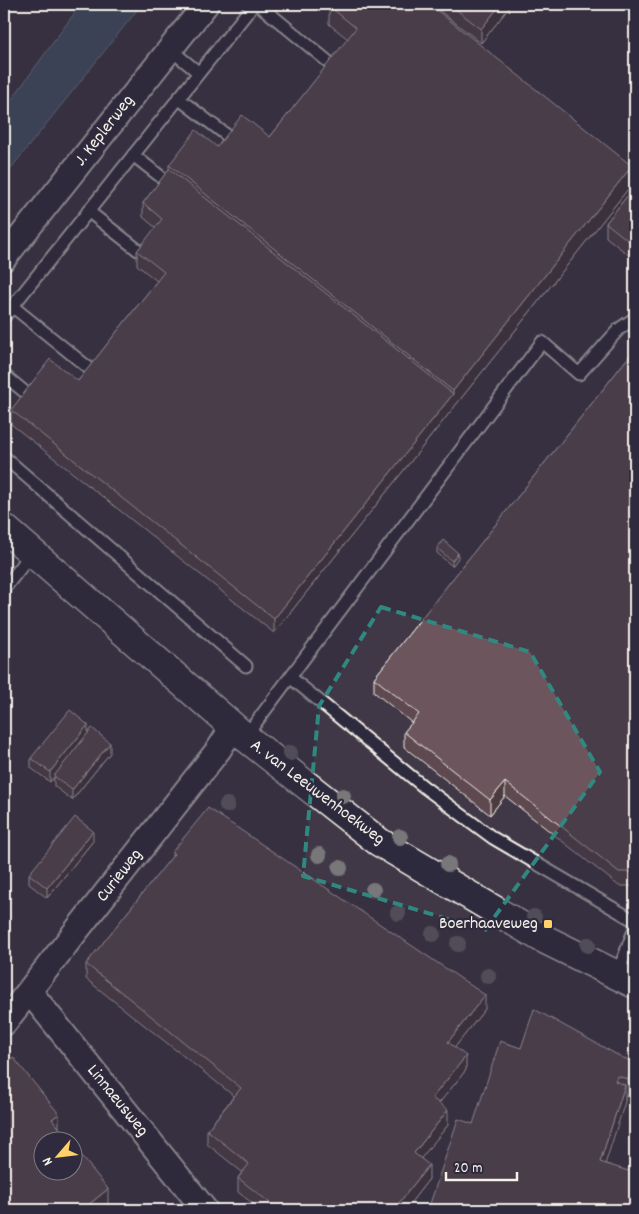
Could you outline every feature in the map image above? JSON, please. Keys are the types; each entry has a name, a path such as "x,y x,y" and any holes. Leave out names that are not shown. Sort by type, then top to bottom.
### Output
{"street":[{"name":"J. Keplerweg","path":"4,258 206,4"},
{"name":"A. van Leeuwenhoekweg","path":"4,528 239,732 379,842 540,937 626,980"},
{"name":"Curieweg","path":"4,1023 219,749 239,732"},
{"name":"Linnaeusweg","path":"29,991 205,1210"}],"lane":[{"path":"4,317 254,4"},
{"path":"258,4 331,64"},
{"path":"170,49 199,73"},
{"path":"178,98 229,137"},
{"path":"133,155 165,180"},
{"path":"88,211 138,250"},
{"path":"12,306 90,369"},
{"path":"239,732 290,677 542,342 579,374 619,329 635,318"},
{"path":"4,375 26,393"},
{"path":"4,457 246,666"},
{"path":"4,589 32,553"},
{"path":"290,677 424,787 493,838 635,921"},
{"path":"626,980 635,928"}],"highlighted area":[{"path":"381,607 530,652 600,772 485,930 303,876 319,706"}],"shaded area":[{"path":"4,4 635,4 635,1210 4,1210"}],"water":[{"path":"81,4 142,4 4,177 4,110"}],"building":[{"path":"331,4 429,4 632,166 453,391 169,165 196,130 217,147 242,115 270,137 356,28 329,6"},
{"path":"449,4 501,4 481,29"},
{"path":"169,169 453,394 274,619 11,410 50,359 78,381 164,272 137,251 162,219 143,203"},
{"path":"635,186 635,246 606,223"},
{"path":"635,349 635,869 633,872 619,872 505,782 490,800 404,732 419,714 374,678"},
{"path":"443,540 458,553 452,561 437,548"},
{"path":"70,710 88,725 50,772 31,758"},
{"path":"92,728 110,743 72,790 54,776"},
{"path":"208,808 485,995 448,1042 466,1056 432,1098 448,1110 414,1153 429,1165 395,1208 398,1210 279,1210 238,1178 249,1164 207,1130 241,1088 86,964 174,854 172,852"},
{"path":"75,817 93,831 47,888 29,874"},
{"path":"534,1009 623,1058 634,1062 628,1079 617,1076 615,1081 625,1085 600,1162 635,1173 635,1197 631,1210 428,1210 458,1119 473,1124 500,1041 521,1048"},
{"path":"13,1057 59,1114 52,1119 63,1132 32,1132 32,1182 82,1182 82,1156 108,1189 82,1210 4,1210 4,1069"}],"place":[{"name":"Boerhaaveweg","path":"548,924"}]}
